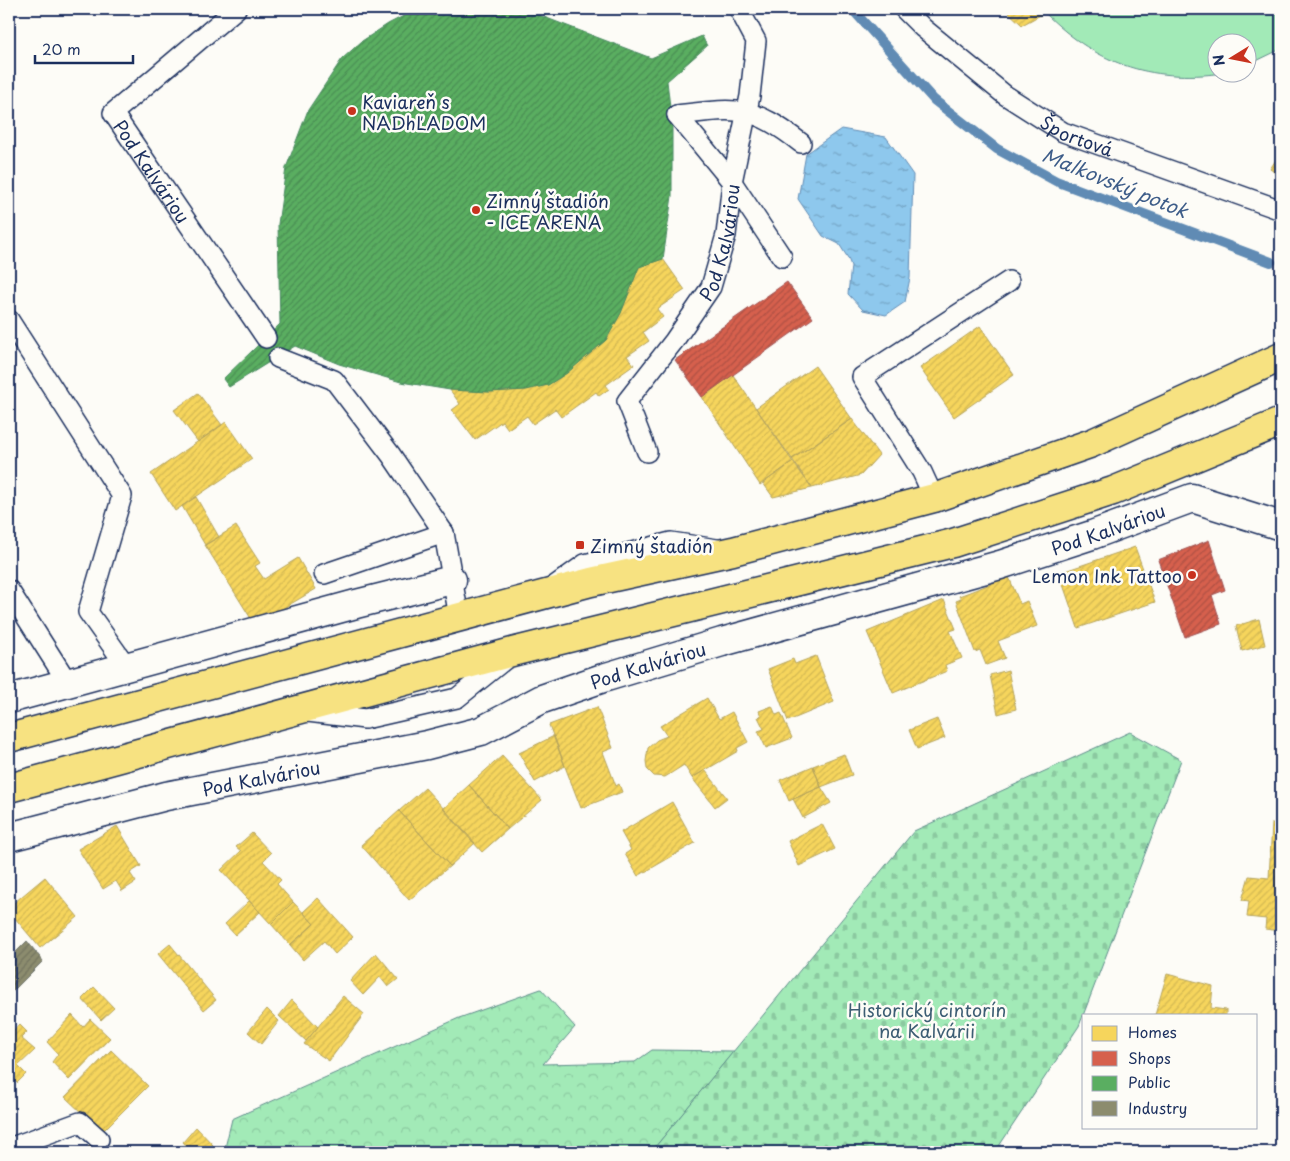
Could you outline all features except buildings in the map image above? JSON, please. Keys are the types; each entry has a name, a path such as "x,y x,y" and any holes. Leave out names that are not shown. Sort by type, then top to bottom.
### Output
{"main road":[{"path":"9,738 541,595 733,551 934,498 1092,443 1281,357"},
{"name":"Pod Kalváriou","path":"9,788 516,651 953,543 1113,491 1275,428"}],"street":[{"name":"Pod Kalváriou","path":"9,837 166,796 427,745 481,731 542,699 603,678 722,642 1000,565 1092,535 1192,498 1281,526"},
{"path":"9,700 452,580"}],"lane":[{"name":"Pod Kalváriou","path":"236,9 112,113 266,338"},
{"name":"Pod Kalváriou","path":"647,452 627,401 674,341 711,287 726,235 732,182 747,111 756,41 739,9"},
{"name":"Športová","path":"904,9 924,28 1005,95 1063,132 1281,210"},
{"path":"782,257 732,182 677,115 726,109 747,111 776,124 800,142"},
{"path":"934,498 922,472 862,377 1009,280"},
{"path":"9,320 122,496 88,612 127,667"},
{"path":"278,358 334,380 391,455 444,533 459,617"},
{"path":"324,574 444,533"},
{"path":"9,590 68,683"},
{"path":"9,1148 80,1122 99,1139"}],"green space":[{"path":"1041,9 1281,9 1281,49 1258,60 1258,32 1208,32 1208,74 1171,75 1124,65 1102,56 1061,28"},
{"name":"Historický cintorín na Kalvárii","path":"1130,732 1181,760 1079,1026 995,1152 651,1152 914,831"},
{"path":"541,989 575,1027 543,1064 635,1062 652,1050 734,1051 651,1152 224,1152 232,1119 459,1018"}],"water":[{"path":"841,129 886,137 913,175 910,278 905,302 886,315 863,310 848,294 851,266 848,258 839,244 823,236 798,199 806,154"}],"waterway":[{"name":"Malkovský potok","path":"852,9 934,100 997,149 1056,181 1271,262"}],"place":[{"name":"Kaviareň s NADhĽADOM","path":"352,111"},
{"name":"Zimný štadión - ICE ARENA","path":"476,210"},
{"name":"Zimný štadión","path":"580,545"},
{"name":"Lemon Ink Tattoo","path":"1192,575"}]}
